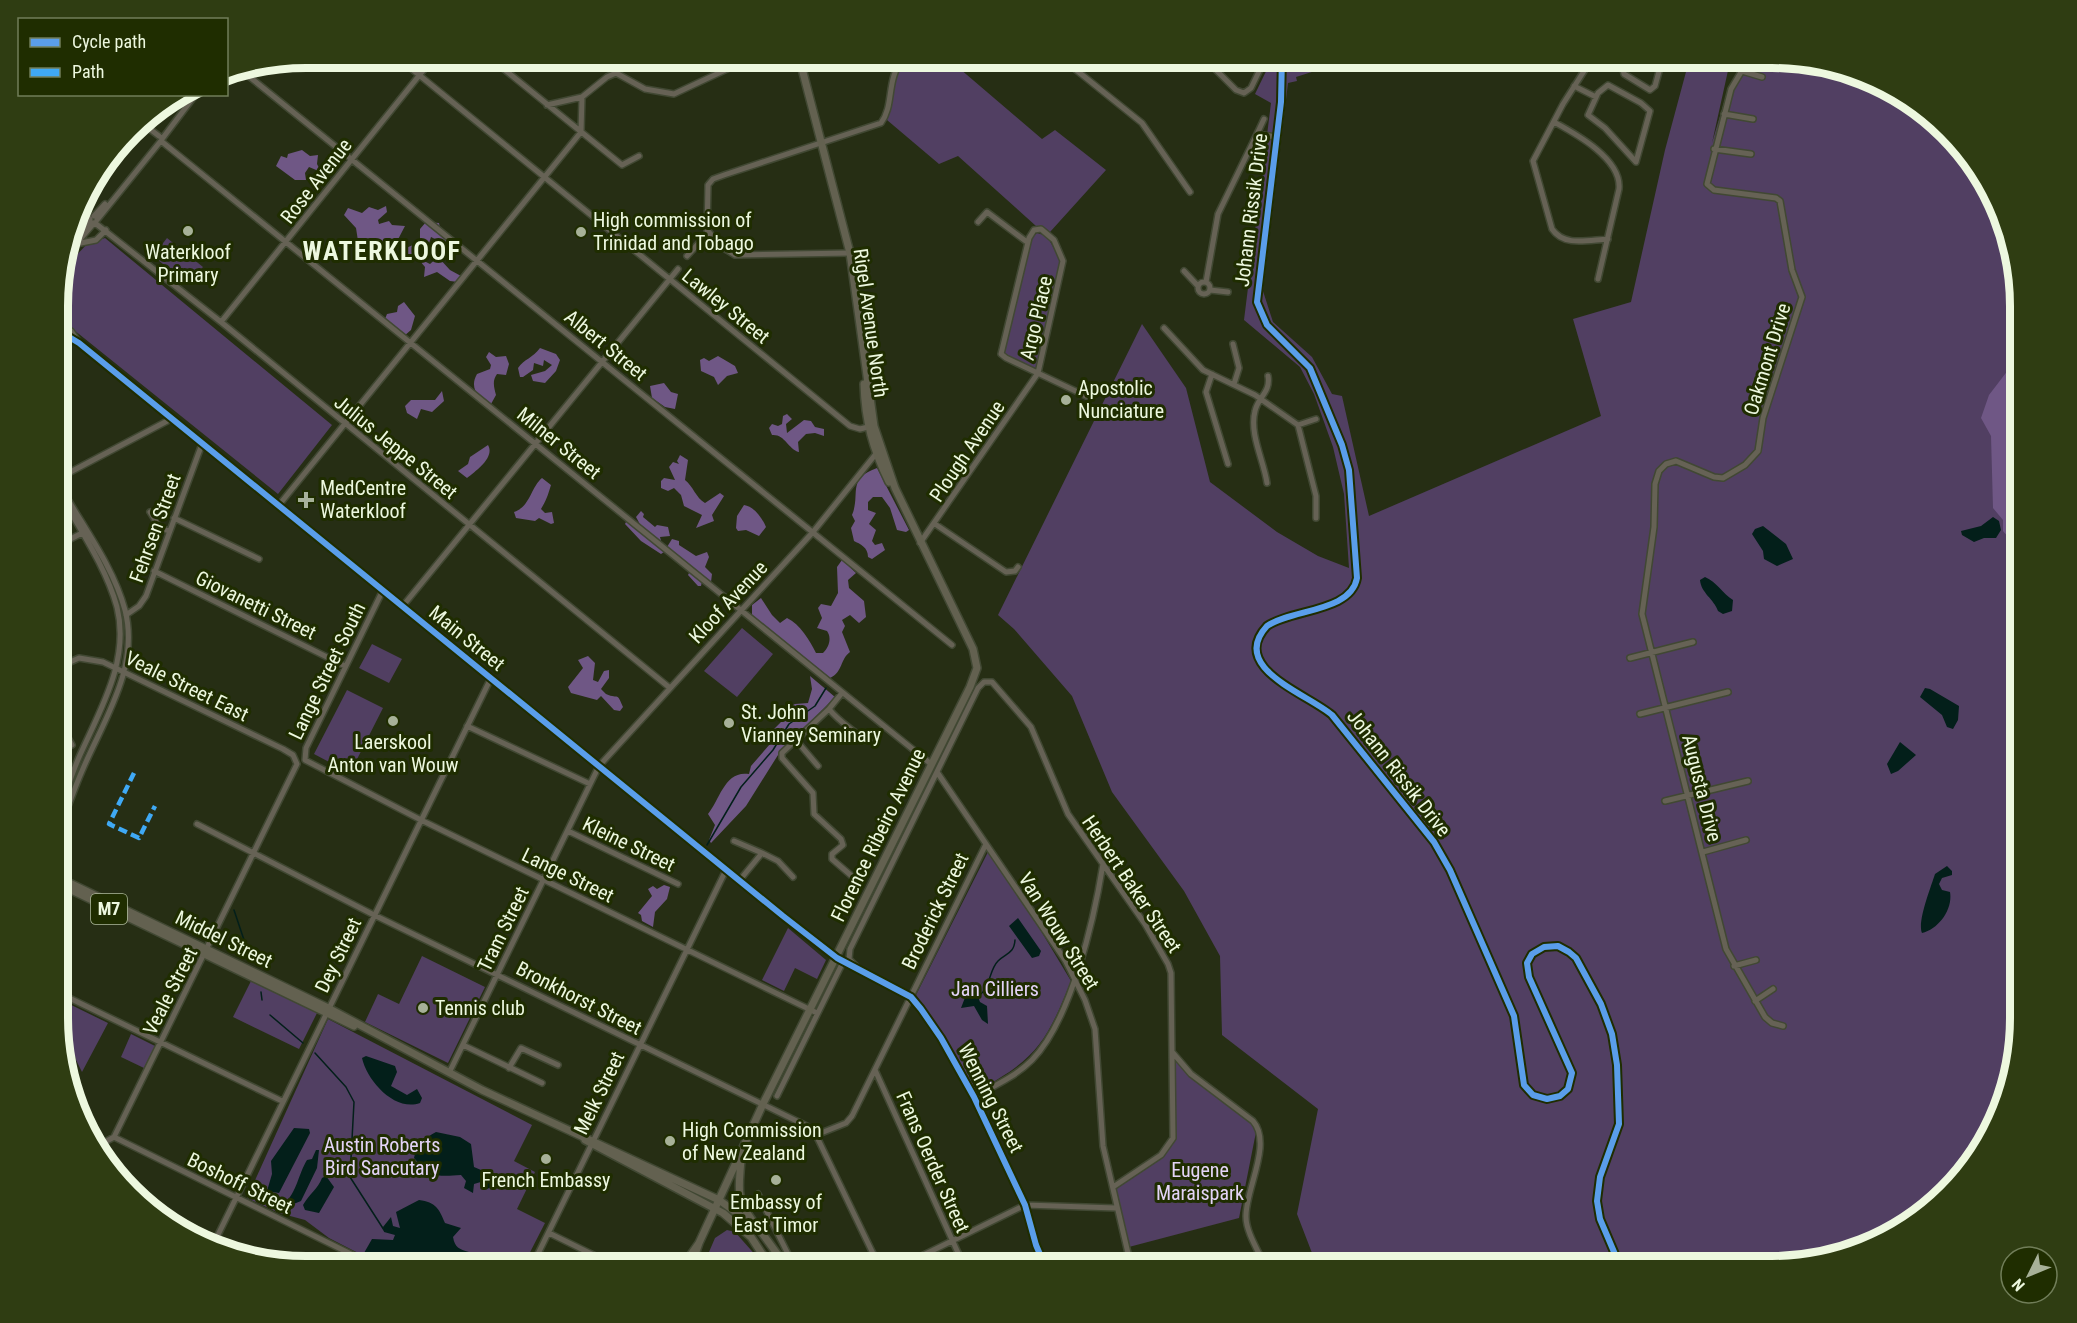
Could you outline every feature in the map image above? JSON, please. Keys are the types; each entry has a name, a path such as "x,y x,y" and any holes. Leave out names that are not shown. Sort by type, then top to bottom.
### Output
{"main road":[{"name":"Rigel Avenue North","path":"800,68 848,253 875,455 973,649 976,668"},
{"name":"Rigel Avenue North","path":"871,427 920,543"},
{"path":"879,443 875,455 884,459"},
{"name":"Florence Ribeiro Avenue","path":"694,1256 763,1104 840,960 919,789 970,687 976,668"},
{"name":"Middel Street","path":"68,886 582,1137 715,1208"},
{"name":"Middel Street","path":"592,1142 719,1200"},
{"path":"741,1155 740,1200 759,1229"},
{"name":"M7","path":"719,1200 759,1229 779,1256"},
{"name":"M7","path":"715,1208 751,1237 763,1256"},
{"name":"Florence Ribeiro Avenue","path":"690,1256 699,1243"}],"street":[{"name":"Lawley Street","path":"409,68 543,179 850,426 857,429 871,427"},
{"name":"Rose Avenue","path":"221,322 288,242 424,68"},
{"path":"502,68 623,165 639,156"},
{"path":"547,105 582,96 616,73 645,89 678,93 730,68"},
{"path":"848,253 735,255 722,247 708,233 705,217 708,188 711,181 881,123 886,114 893,72 896,68"},
{"path":"1074,68 1142,123 1190,192"},
{"path":"1214,68 1236,90 1244,93 1251,88 1261,68"},
{"name":"Johann Rissik Drive","path":"1283,68 1257,302 1267,325 1310,368 1330,415 1349,470 1355,543 1355,586 1344,599 1268,626 1260,636 1258,659 1267,673 1318,703 1332,715 1434,842 1450,870 1514,1016 1524,1085 1533,1095 1543,1099 1560,1096 1568,1089 1572,1072 1529,977 1527,963 1532,954 1548,946 1563,948 1576,958 1601,1004 1615,1050 1619,1124 1600,1177 1597,1201 1600,1219 1616,1256"},
{"path":"1586,68 1533,161 1552,229 1563,240 1608,239"},
{"path":"1623,68 1624,74 1650,90 1655,86 1660,68"},
{"path":"1742,70 1762,77"},
{"name":"Oakmont Drive","path":"1652,537 1656,479 1664,465 1682,462 1721,478 1745,465 1758,451 1764,414 1802,297 1792,270 1782,202 1776,198 1710,188 1707,181 1731,89 1742,70"},
{"name":"Albert Street","path":"247,75 952,645"},
{"path":"1608,85 1641,103 1650,111 1637,162 1633,161 1605,128 1588,116 1596,97 1602,87 1608,85"},
{"path":"1574,86 1596,97"},
{"path":"77,241 194,96"},
{"path":"279,506 409,342 581,132 582,96"},
{"path":"1724,114 1753,119"},
{"path":"1210,290 1206,282 1218,214 1264,119"},
{"path":"1554,123 1590,143 1614,169 1619,179 1598,279"},
{"name":"Milner Street","path":"147,127 931,764"},
{"path":"1257,134 1276,137"},
{"path":"1714,149 1751,154"},
{"path":"978,222 987,212 1028,242"},
{"name":"Julius Jeppe Street","path":"86,214 670,688"},
{"path":"76,243 96,240 105,230"},
{"name":"Argo Place","path":"1035,230 1044,231 1054,240 1063,261 1038,373 1006,358 1001,352 1028,242 1035,230"},
{"path":"687,256 708,233"},
{"path":"402,607 678,269"},
{"path":"1184,271 1203,294 1210,290 1228,292"},
{"path":"1198,286 1206,282"},
{"path":"1164,328 1200,367 1262,400 1298,425 1316,496 1316,518"},
{"name":"Main Street","path":"68,334 382,592 840,960"},
{"path":"1233,344 1239,368 1234,384"},
{"path":"1038,373 1086,396"},
{"name":"Plough Avenue","path":"920,543 1038,373"},
{"path":"1212,374 1206,392 1228,464"},
{"path":"1267,483 1257,444 1254,413 1268,387 1268,376"},
{"path":"1298,425 1330,415"},
{"path":"68,473 171,419"},
{"name":"Fehrsen Street","path":"126,615 142,602 202,444"},
{"name":"Kloof Avenue","path":"599,766 813,532 875,455"},
{"path":"68,501 117,588 126,615 127,641 123,673 103,729 68,804"},
{"path":"68,506 84,532"},
{"path":"150,512 160,528 169,531"},
{"path":"174,518 259,559"},
{"path":"935,524 1006,572 1015,571 1018,567"},
{"path":"68,540 84,532"},
{"name":"Augusta Drive","path":"1652,537 1642,614 1726,949 1767,1019 1783,1026"},
{"path":"68,785 100,715 116,669 120,638 118,614 96,553"},
{"name":"Giovanetti Street","path":"154,571 345,666"},
{"name":"Lange Street South","path":"308,762 304,752 382,592"},
{"path":"1630,658 1693,642"},
{"name":"Veale Street East","path":"68,664 84,658 99,660 283,749 297,761"},
{"name":"Dey Street","path":"216,1238 491,678"},
{"name":"Herbert Baker Street","path":"937,772 978,688 987,682 998,686 1031,727 1065,809 1145,924 1168,964 1171,981 1174,1131 1170,1145 1161,1155 1113,1187"},
{"path":"1640,714 1728,692"},
{"path":"842,693 829,709 782,753 783,763 813,793 814,814 841,839 843,845 831,857 854,878"},
{"path":"829,709 839,722 854,729 865,741 872,739"},
{"path":"467,726 590,784"},
{"path":"68,738 72,745"},
{"path":"796,740 818,766"},
{"name":"Veale Street","path":"114,1137 207,952 295,770 297,761"},
{"name":"Lange Street","path":"308,762 813,1011"},
{"name":"Tram Street","path":"449,1073 599,766"},
{"path":"68,790 76,775 82,770"},
{"path":"864,972 851,961 850,949 937,772"},
{"name":"Van Wouw Street","path":"937,772 1076,979 1095,1029 1103,1142 1128,1256"},
{"path":"1665,801 1748,781"},
{"path":"919,789 927,792"},
{"name":"Bronkhorst Street","path":"196,824 374,915 807,1126 816,1135 874,1256"},
{"name":"Kleine Street","path":"568,831 678,884"},
{"path":"1703,852 1746,840"},
{"path":"734,842 778,861 793,877"},
{"name":"Broderick Street","path":"816,1135 849,1121 986,843"},
{"path":"739,881 762,853"},
{"path":"974,1097 1010,1077 1030,1062 1054,1032 1076,979 1103,864"},
{"name":"Melk Street","path":"537,1256 726,870"},
{"name":"Wenning Street","path":"840,960 910,997 941,1038 974,1097 1025,1205 1041,1256"},
{"path":"1734,966 1756,960"},
{"path":"1755,1001 1773,989"},
{"path":"68,997 282,1101"},
{"path":"777,1096 813,1011"},
{"path":"463,1045 542,1083"},
{"path":"509,1068 521,1048 558,1065"},
{"path":"1172,1052 1191,1074 1253,1121 1259,1130 1260,1143 1246,1218 1261,1256"},
{"name":"Frans Oerder Street","path":"875,1070 959,1256"},
{"path":"103,1143 114,1137"},
{"name":"Boshoff Street","path":"114,1137 354,1256"},
{"path":"759,1194 789,1256"},
{"path":"921,1256 1025,1205 1116,1208"},
{"path":"549,1233 596,1256"}],"green space":[{"path":"900,68 959,68 1042,139 1055,130 1106,170 1050,232 1044,227 1036,226 958,156 939,164 887,120 895,74"},
{"path":"1268,68 1324,68 1296,77 1297,81 1288,83 1263,291 1273,322 1312,357 1332,394 1342,396 1369,516 1601,416 1573,319 1631,302 1665,150 1687,68 1729,68 1712,143 1728,89 1739,68 1787,68 1818,72 1848,80 1877,92 1917,117 1951,148 1978,186 1997,229 2005,259 2010,305 2009,1033 2005,1064 1997,1094 1978,1137 1951,1175 1929,1197 1891,1224 1848,1243 1818,1251 1772,1256 1313,1256 1297,1214 1318,1109 1222,1035 1220,956 1184,891 1112,792 1072,696 1014,629 998,615 1142,324 1186,388 1210,482 1277,532 1318,556 1349,568 1344,494 1333,447 1314,394 1300,367 1244,320 1271,103 1255,94"},
{"path":"1037,233 1047,236 1061,261 1036,369 1006,355 1004,350 1032,237"},
{"path":"105,238 332,425 278,494 68,325 68,290 72,260 87,244"},
{"path":"167,238 203,267 188,284 153,256"},
{"path":"742,628 773,654 737,697 704,671"},
{"path":"372,644 402,659 389,683 359,668"},
{"path":"347,690 383,708 350,773 314,754"},
{"name":"Jan Cilliers","path":"988,852 1032,916 1071,981 1054,1020 1036,1048 1012,1070 975,1092 960,1062 916,995"},
{"path":"788,928 826,960 817,979 795,968 784,991 762,980"},
{"name":"Tennis club","path":"422,956 485,987 448,1063 365,1022 378,994 399,1004"},
{"path":"251,981 317,1013 299,1049 233,1017"},
{"path":"68,1003 108,1023 82,1072 70,1048"},
{"name":"Austin Roberts Bird Sancutary","path":"328,1019 532,1125 514,1161 535,1172 517,1209 545,1223 528,1256 362,1256 329,1238 305,1220 279,1213 247,1198"},
{"path":"131,1034 155,1046 144,1068 121,1057"},
{"name":"Eugene Maraispark","path":"1175,1060 1257,1127 1239,1218 1125,1248 1112,1188 1167,1152 1175,1102"},
{"path":"727,1230 735,1232 756,1256 707,1256 715,1238"}],"shaded area":[{"path":"302,150 310,156 318,155 317,164 321,172 309,167 305,173 306,180 295,180 276,166 281,156 287,158 288,154"},
{"path":"386,206 387,212 378,220 379,224 389,221 392,225 405,226 393,249 395,260 390,259 386,252 379,252 368,239 358,241 356,228 344,215 348,208 362,213 369,207 378,210"},
{"path":"426,222 439,223 440,228 437,232 447,241 443,243 431,237 428,246 421,249 425,255 422,260 430,264 438,257 450,270 461,276 458,282 450,281 437,272 424,277 425,267 415,255 406,254 406,248 420,242 420,229"},
{"path":"404,302 415,316 411,330 404,336 385,319 387,314 397,312 398,306"},
{"path":"540,348 556,354 560,360 556,371 545,383 533,381 531,375 545,371 552,365 544,360 543,366 534,363 533,370 523,377 520,377 518,368"},
{"path":"489,352 496,357 506,356 509,364 506,375 497,374 494,379 496,395 491,404 482,399 474,388 477,374 490,369 491,365 486,357"},
{"path":"718,356 735,366 738,373 727,376 718,385 714,377 701,371 700,360 704,358 709,361"},
{"path":"2010,368 2010,543 2003,531 2003,520 1993,508 1991,436 1981,418 1989,395"},
{"path":"664,383 671,392 678,394 675,409 665,407 652,398 650,386"},
{"path":"442,391 444,401 432,412 421,409 417,419 407,413 405,406 411,400 435,400"},
{"path":"787,414 792,419 786,424 787,433 804,420 811,421 815,427 824,429 824,436 815,433 806,434 798,442 799,452 795,450 780,437 772,435 769,428 772,424 778,426 782,424 783,416"},
{"path":"488,445 490,450 487,459 467,478 458,471 468,464 470,457"},
{"path":"680,455 688,460 685,480 702,501 705,503 720,493 724,496 712,515 714,521 696,528 702,515 684,506 681,495 674,488 668,491 661,488 661,481 664,478 675,480 669,467 673,462 679,464 677,461"},
{"path":"877,468 909,530 906,532 897,530 890,508 882,497 873,497 868,502 868,510 876,513 869,524 876,530 872,541 875,545 882,543 885,550 872,559 868,557 863,546 854,541 851,528 855,521 852,515 858,482 867,472"},
{"path":"542,478 551,485 541,509 545,513 552,512 554,523 551,524 539,518 535,521 516,518 514,512 524,506"},
{"path":"744,505 755,510 766,527 759,536 746,530 738,531 736,528 737,516"},
{"path":"641,511 644,514 643,517 655,527 657,525 668,527 670,536 660,537 664,552 661,554 641,541 625,524 627,520 642,528 636,517"},
{"path":"672,539 679,541 679,545 696,556 707,552 709,557 705,567 712,574 711,582 702,581 701,586 698,586 688,575 690,571 667,547"},
{"path":"842,560 856,573 848,580 849,588 864,601 866,617 859,623 850,615 842,620 845,626 842,632 850,652 837,672 830,678 752,616 752,605 761,598 780,623 787,618 792,621 804,633 816,653 823,653 830,639 827,631 817,628 822,618 818,608 821,604 831,606 838,593 837,567"},
{"path":"588,656 595,663 593,680 598,682 604,671 609,670 609,678 601,689 606,694 618,697 623,707 620,711 614,710 601,696 597,700 571,693 568,687 583,668 578,660"},
{"path":"810,676 835,697 778,755 746,806 711,843 709,840 715,825 708,814 724,787 734,776 749,774 751,766 770,744 769,734 781,722 785,709 795,704 808,703 812,689"},
{"path":"664,885 670,887 667,899 655,912 653,927 642,921 638,913 652,896 648,889 653,886 657,889"}],"water":[{"path":"1993,517 1999,521 2001,530 1996,538 1984,538 1974,542 1962,535 1961,531 1981,526"},
{"path":"1763,526 1786,544 1793,559 1777,566 1764,559 1763,551 1752,534 1755,529"},
{"path":"1705,577 1733,600 1732,611 1723,614 1718,611 1701,585 1700,580"},
{"path":"1925,688 1959,706 1958,720 1953,729 1947,727 1942,715 1920,697"},
{"path":"1900,742 1916,755 1898,771 1891,774 1887,764"},
{"path":"1947,866 1952,871 1952,875 1942,878 1939,884 1942,890 1950,892 1947,911 1939,923 1922,933 1921,921 1935,874"},
{"path":"1018,918 1041,951 1039,956 1032,958 1009,926"},
{"path":"975,989 980,1002 987,1006 988,1024 982,1020 974,1006 961,1008 966,995"},
{"path":"366,1056 395,1066 397,1072 391,1086 407,1095 417,1089 422,1098 420,1103 411,1105 392,1099 376,1085 370,1076 362,1058"},
{"path":"294,1128 309,1129 310,1133 279,1193 267,1191 272,1174 271,1161"},
{"path":"436,1132 460,1137 471,1144 474,1167 488,1173 491,1187 487,1189 484,1181 474,1184 473,1193 464,1188 466,1181 461,1175 434,1174 414,1158 419,1146"},
{"path":"316,1150 319,1150 317,1168 301,1201 291,1205 284,1204 295,1189 307,1160 312,1159"},
{"path":"326,1176 334,1187 319,1213 305,1210 303,1205 305,1201"},
{"path":"419,1200 429,1202 436,1207 445,1223 461,1228 453,1237 454,1241 456,1246 469,1252 471,1256 366,1256 364,1253 372,1239 393,1240 395,1235 384,1232 383,1227 391,1217 393,1226 400,1228 396,1212"}],"waterway":[{"path":"707,845 741,787 773,750 789,724 815,706 826,688"},
{"path":"234,910 251,961"},
{"path":"979,996 986,988 995,965 1011,951 1015,940"},
{"path":"261,992 262,1000"},
{"path":"270,1015 303,1043"},
{"path":"315,1053 346,1087 354,1102 350,1177 384,1230"}],"marked path":[{"path":"134,773 109,824 139,838 155,806"}],"cycle path":[{"path":"1282,68 1281,102 1257,302 1267,325 1310,368 1342,445 1349,470 1357,578 1352,589 1332,604 1278,620 1267,626 1258,641 1257,655 1264,667 1276,678 1332,715 1434,842 1450,870 1514,1016 1524,1085 1533,1095 1547,1099 1560,1096 1568,1089 1572,1073 1529,977 1527,963 1532,954 1544,947 1558,946 1576,958 1601,1004 1612,1034 1617,1065 1619,1124 1600,1177 1597,1201 1600,1219 1616,1256"},
{"path":"69,337 783,916 837,958 911,997 941,1038 974,1097 1025,1205 1041,1256"}],"place":[{"name":"Waterkloof Primary","path":"188,231"},
{"name":"High commission of Trinidad and Tobago","path":"581,232"},
{"name":"Apostolic Nunciature","path":"1066,400"},
{"name":"MedCentre Waterkloof","path":"306,500"},
{"name":"Laerskool Anton van Wouw","path":"393,721"},
{"name":"St. John Vianney Seminary","path":"729,723"},
{"name":"Tennis club","path":"423,1008"},
{"name":"High Commission of New Zealand","path":"670,1141"},
{"name":"French Embassy","path":"546,1159"},
{"name":"Embassy of East Timor","path":"776,1180"}],"district":[{"name":"WATERKLOOF","path":"382,251"}]}
